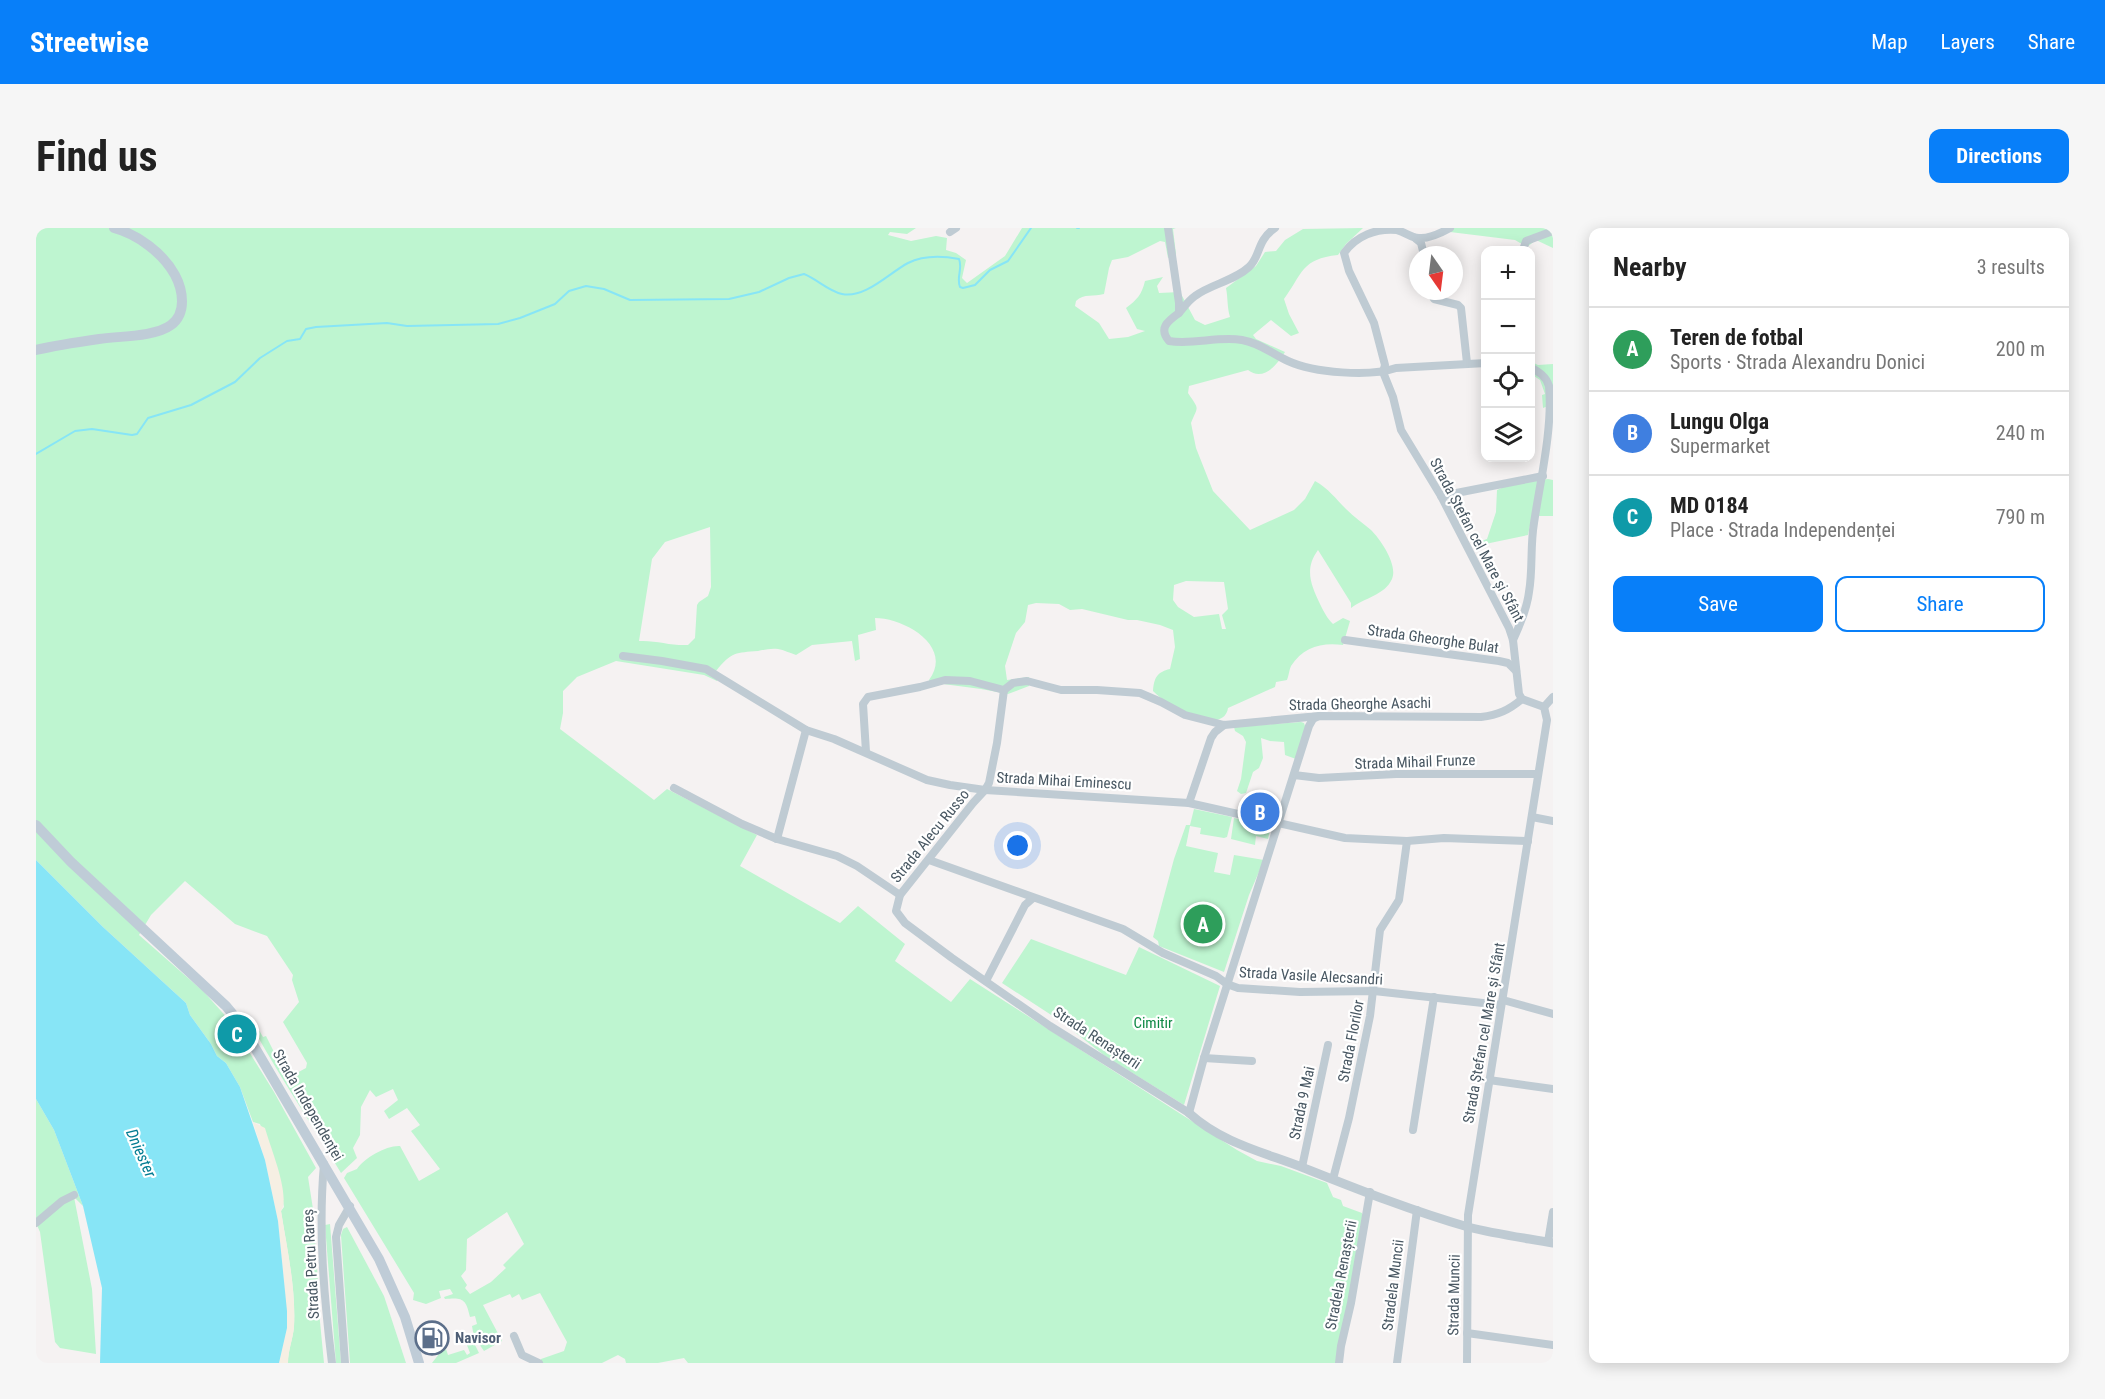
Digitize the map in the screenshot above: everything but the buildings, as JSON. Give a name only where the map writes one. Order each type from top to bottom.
[{"type":"main road","points":[[36,350],[151,332],[171,325],[177,318],[182,308],[182,292],[175,275],[154,250],[136,238],[114,228]]},
{"type":"main road","name":"Strada Independenței","points":[[36,825],[71,862],[234,1014],[256,1046],[350,1206],[394,1289],[419,1363]]},
{"type":"street","points":[[1168,228],[1179,313]]},
{"type":"street","points":[[1275,228],[1261,242],[1253,263],[1248,268],[1229,280],[1196,295],[1166,323],[1165,336],[1169,341],[1180,343],[1241,340],[1255,343],[1288,361],[1339,373],[1383,372],[1396,368],[1481,363]]},
{"type":"street","points":[[1416,238],[1435,236],[1450,228]]},
{"type":"street","name":"Strada Ștefan cel Mare și Sfânt","points":[[1416,238],[1397,230],[1370,232],[1357,239],[1344,252],[1349,271],[1374,322],[1385,365],[1383,372],[1387,378],[1401,430],[1442,495],[1509,628],[1513,640],[1518,691],[1522,699]]},
{"type":"street","points":[[1524,246],[1526,241],[1553,231]]},
{"type":"street","points":[[1416,238],[1422,246]]},
{"type":"street","points":[[1438,300],[1458,305],[1461,308],[1467,363]]},
{"type":"street","points":[[1513,640],[1524,616],[1529,592],[1533,525],[1547,452],[1551,401],[1550,379],[1535,370]]},
{"type":"street","points":[[1442,495],[1543,476]]},
{"type":"street","name":"Strada Gheorghe Bulat","points":[[1345,640],[1499,661],[1508,663],[1515,670]]},
{"type":"street","name":"Strada Mihai Eminescu","points":[[623,656],[706,669],[806,730],[866,752],[927,780],[986,790],[1189,803],[1345,838],[1407,841],[1444,838],[1528,841]]},
{"type":"street","points":[[866,752],[864,704],[871,695],[920,687],[945,680],[970,681],[1004,690]]},
{"type":"street","name":"Strada Gheorghe Asachi","points":[[1004,690],[1013,682],[1027,681],[1061,690],[1140,693],[1185,715],[1224,725],[1319,716],[1481,717],[1510,709],[1522,699]]},
{"type":"street","name":"Strada Alecu Russo","points":[[900,895],[973,803],[986,790],[997,743],[1004,690]]},
{"type":"street","points":[[1522,699],[1544,707],[1553,697]]},
{"type":"street","name":"Strada Ștefan cel Mare și Sfânt","points":[[1468,1227],[1489,1080],[1547,720],[1544,707]]},
{"type":"street","points":[[1189,1113],[1204,1058],[1309,726],[1313,719],[1319,716]]},
{"type":"street","points":[[1189,803],[1211,738],[1224,725]]},
{"type":"street","points":[[777,839],[806,730]]},
{"type":"street","name":"Strada Mihail Frunze","points":[[1294,775],[1319,778],[1396,774],[1538,774]]},
{"type":"street","points":[[674,788],[742,825],[777,839],[837,856],[857,866],[900,895]]},
{"type":"street","points":[[970,788],[973,803]]},
{"type":"street","points":[[1532,817],[1553,821]]},
{"type":"street","name":"Strada Florilor","points":[[1333,1179],[1359,1072],[1374,991],[1380,930],[1399,900],[1407,841]]},
{"type":"street","name":"Strada Vasile Alecsandri","points":[[929,860],[1123,929],[1162,953],[1238,988],[1300,992],[1374,991],[1502,1003],[1553,1014]]},
{"type":"street","name":"Strada Renașterii","points":[[900,895],[896,911],[898,917],[952,958],[1050,1026],[1189,1113],[1204,1127],[1220,1136],[1468,1227],[1550,1243]]},
{"type":"street","points":[[986,981],[1025,905],[1033,898]]},
{"type":"street","points":[[1413,1130],[1434,997]]},
{"type":"street","name":"Strada 9 Mai","points":[[1302,1167],[1328,1045]]},
{"type":"street","points":[[1204,1058],[1252,1061]]},
{"type":"street","points":[[1489,1080],[1553,1089]]},
{"type":"street","name":"Strada Petru Rareș","points":[[324,1163],[321,1206],[324,1286],[332,1363]]},
{"type":"street","name":"Stradela Renașterii","points":[[1339,1363],[1370,1192]]},
{"type":"street","points":[[36,1223],[62,1201],[74,1195]]},
{"type":"street","points":[[345,1363],[336,1237],[339,1225],[350,1206]]},
{"type":"street","name":"Stradela Muncii","points":[[1397,1363],[1417,1210]]},
{"type":"street","points":[[1550,1243],[1553,1212]]},
{"type":"street","name":"Strada Muncii","points":[[1467,1363],[1468,1227]]},
{"type":"street","points":[[1467,1333],[1553,1345]]},
{"type":"street","points":[[514,1336],[522,1355],[539,1363]]},
{"type":"green space","points":[[36,228],[916,228],[907,234],[890,232],[888,235],[911,241],[936,236],[947,238],[946,250],[966,260],[962,278],[967,283],[1005,256],[1022,228],[1176,228],[1173,229],[1176,254],[1168,258],[1165,242],[1160,241],[1128,257],[1112,260],[1104,294],[1086,296],[1076,301],[1075,306],[1099,323],[1109,339],[1128,337],[1145,331],[1137,329],[1126,308],[1138,296],[1145,281],[1163,277],[1157,286],[1159,293],[1180,292],[1195,320],[1205,325],[1230,317],[1226,288],[1256,266],[1265,252],[1276,251],[1285,240],[1303,229],[1363,228],[1338,255],[1317,260],[1304,269],[1284,299],[1299,333],[1291,336],[1271,320],[1253,335],[1256,339],[1285,352],[1274,367],[1264,373],[1259,374],[1248,370],[1189,386],[1188,393],[1197,408],[1191,423],[1196,448],[1213,491],[1250,530],[1294,510],[1305,499],[1315,481],[1371,530],[1384,546],[1391,560],[1393,573],[1389,584],[1379,593],[1351,608],[1351,603],[1318,550],[1310,570],[1317,597],[1333,624],[1343,618],[1350,621],[1343,645],[1320,645],[1307,650],[1291,666],[1287,680],[1276,682],[1275,687],[1228,708],[1227,713],[1217,720],[1191,713],[1175,707],[1153,691],[1157,676],[1170,669],[1175,647],[1173,630],[1160,625],[1082,609],[1070,610],[1059,604],[1036,603],[1028,605],[1025,622],[1016,633],[1005,666],[1007,680],[1029,677],[1029,686],[1008,694],[943,684],[931,687],[929,680],[935,668],[935,656],[931,645],[922,636],[899,623],[875,618],[876,630],[858,635],[860,659],[855,661],[852,641],[812,645],[796,655],[775,649],[744,652],[735,654],[726,660],[716,671],[719,674],[717,681],[704,675],[616,661],[577,677],[563,691],[560,729],[654,800],[667,789],[757,835],[740,866],[840,923],[858,906],[905,944],[895,961],[951,1002],[970,979],[1237,1150],[1257,1161],[1281,1166],[1327,1183],[1333,1197],[1341,1200],[1343,1206],[1362,1213],[1338,1363],[688,1363],[684,1358],[658,1363],[626,1363],[625,1359],[618,1355],[602,1363],[541,1363],[541,1359],[564,1351],[567,1342],[540,1293],[522,1300],[519,1294],[512,1298],[510,1294],[483,1305],[502,1341],[484,1351],[474,1337],[472,1326],[477,1324],[475,1316],[470,1317],[463,1300],[445,1299],[444,1297],[453,1294],[450,1289],[439,1291],[441,1298],[426,1304],[413,1300],[414,1293],[344,1178],[347,1173],[357,1169],[370,1157],[395,1146],[400,1146],[419,1181],[440,1169],[411,1131],[420,1125],[407,1108],[389,1119],[384,1111],[398,1100],[393,1089],[376,1097],[370,1090],[361,1107],[360,1135],[353,1148],[357,1158],[341,1173],[252,1026],[253,1020],[263,1037],[266,1036],[275,1054],[295,1074],[306,1068],[307,1063],[283,1022],[299,1002],[292,980],[293,975],[267,936],[235,924],[185,881],[151,915],[139,935],[204,992],[230,1021],[274,1092],[316,1168],[308,1177],[313,1209],[324,1363],[288,1363],[293,1331],[294,1297],[281,1211],[284,1207],[279,1176],[260,1124],[253,1122],[240,1087],[226,1063],[217,1056],[190,1015],[186,1003],[103,927],[36,860]],"holes":[[[710,527],[711,587],[708,596],[697,605],[695,638],[688,645],[639,641],[652,559],[665,542]],[[1186,581],[1224,582],[1228,609],[1222,615],[1226,629],[1222,629],[1219,614],[1194,617],[1178,607],[1173,600],[1174,585]],[[507,1212],[524,1244],[503,1265],[506,1268],[491,1282],[470,1294],[461,1276],[466,1270],[467,1239]]]},
{"type":"green space","points":[[1446,228],[1553,228],[1553,248],[1536,240],[1525,246],[1515,240],[1450,232]]},
{"type":"green space","points":[[1535,364],[1553,364],[1553,404],[1543,408],[1542,395],[1545,394],[1540,380],[1535,377]]},
{"type":"green space","points":[[1553,480],[1553,516],[1532,516],[1528,535],[1490,543],[1475,549],[1472,544],[1487,539],[1496,512],[1497,490],[1506,486]]},
{"type":"green space","points":[[1304,723],[1306,729],[1296,759],[1285,755],[1284,742],[1261,738],[1263,758],[1259,768],[1253,772],[1246,793],[1241,794],[1237,791],[1246,742],[1234,727]]},
{"type":"green space","points":[[1194,809],[1232,817],[1227,837],[1224,838],[1200,834],[1201,828],[1190,826],[1186,846],[1218,853],[1214,872],[1230,875],[1234,855],[1264,860],[1249,895],[1224,972],[1159,946],[1158,941],[1153,937],[1174,859],[1186,825],[1190,825]]},
{"type":"green space","points":[[1234,818],[1263,824],[1270,830],[1268,839],[1256,836],[1255,845],[1231,839]]},
{"type":"green space","name":"Cimitir","points":[[1031,939],[1126,975],[1139,947],[1220,986],[1184,1105],[1105,1056],[1062,1022],[1002,983]]},
{"type":"green space","points":[[36,1099],[54,1130],[83,1206],[74,1197],[92,1289],[96,1354],[60,1348],[55,1342],[40,1232],[36,1223]]},
{"type":"green space","points":[[330,1224],[341,1363],[336,1363],[325,1225]]},
{"type":"green space","points":[[347,1227],[384,1296],[406,1363],[350,1363],[341,1235],[343,1229]]},
{"type":"green space","points":[[471,1337],[479,1353],[456,1363],[432,1363],[446,1349],[448,1355],[464,1350],[467,1355],[470,1353],[465,1340]]},
{"type":"sand","points":[[253,1122],[265,1128],[282,1183],[281,1211],[294,1298],[293,1331],[288,1363],[279,1363],[287,1328],[278,1221],[265,1160]]},
{"type":"water","name":"Dniester","points":[[36,860],[103,927],[186,1003],[190,1015],[217,1056],[226,1063],[240,1087],[265,1160],[278,1221],[287,1311],[287,1328],[279,1363],[100,1363],[102,1288],[83,1206],[54,1130],[36,1099]]},
{"type":"waterway","points":[[36,454],[75,431],[92,429],[137,434],[148,418],[191,405],[235,382],[260,358],[287,341],[300,339],[306,329],[387,323],[407,326],[498,324],[555,304],[569,291],[586,286],[604,289],[630,300],[729,299],[759,292],[789,278],[804,274],[827,288],[851,295],[868,289],[908,263],[934,257],[959,259],[959,283],[963,288],[975,285],[990,270],[1008,261],[1031,228]]},
{"type":"place","name":"Lungu Olga","points":[[1260,812]]},
{"type":"place","name":"Teren de fotbal","points":[[1203,924]]},
{"type":"place","name":"MD 0184","points":[[237,1034]]},
{"type":"place","name":"Navisor","points":[[432,1338]]}]
